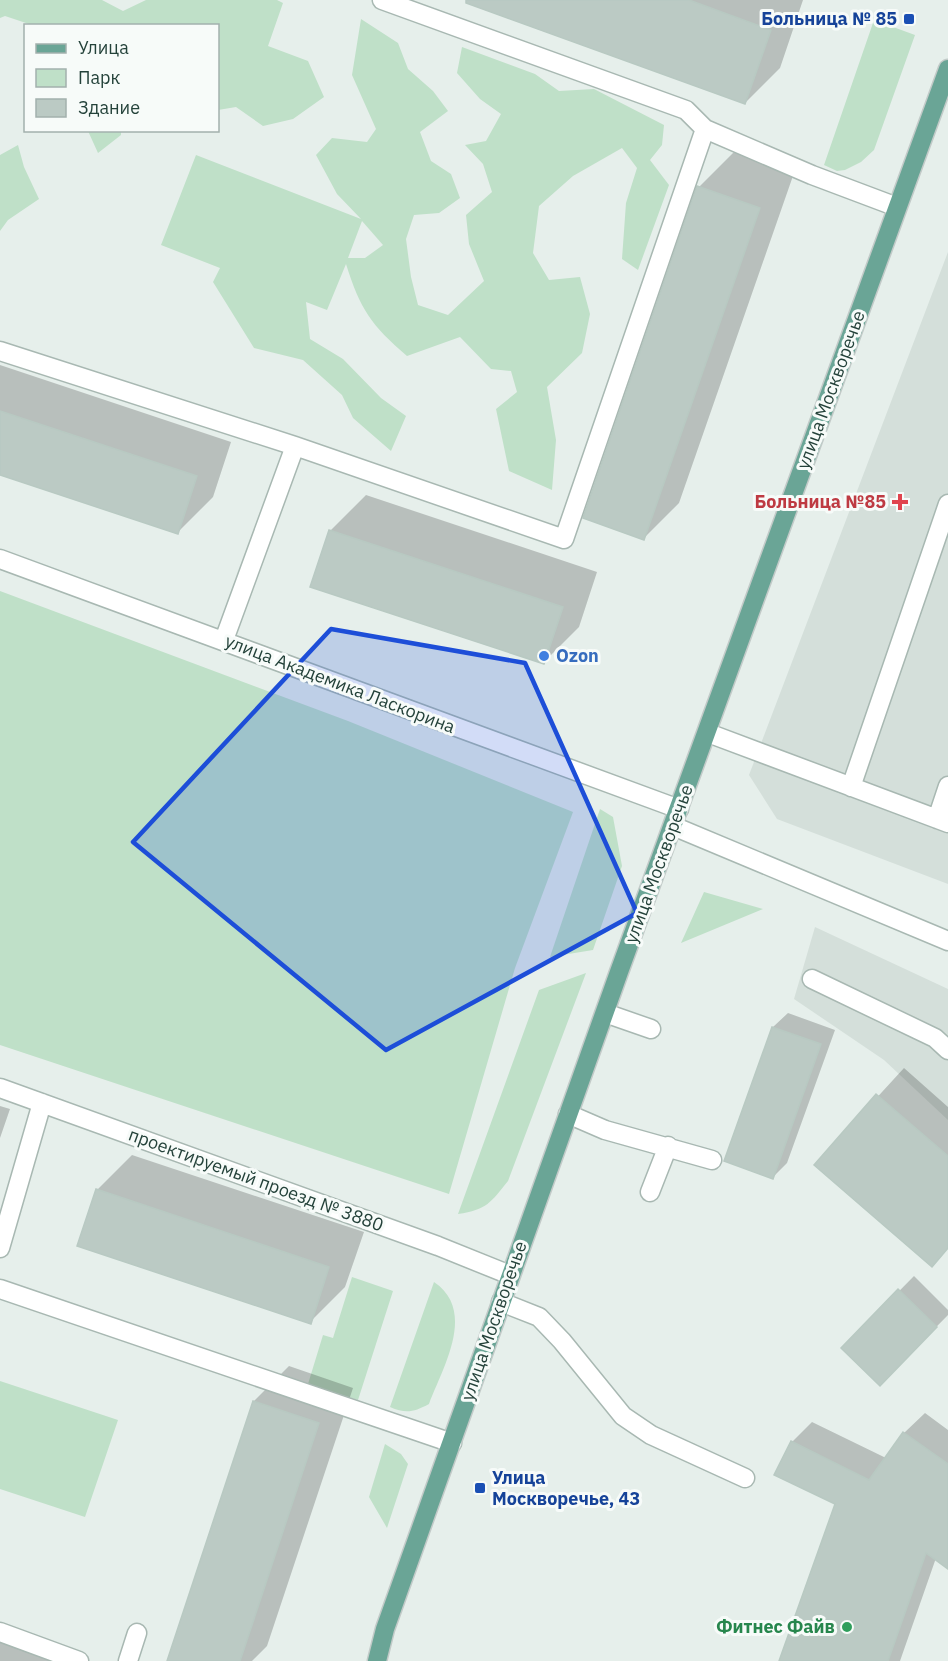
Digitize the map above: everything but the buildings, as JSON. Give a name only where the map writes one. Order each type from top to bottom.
[{"type":"main road","name":"улица Москворечье","points":[[377,1661],[385,1629],[510,1275],[897,207],[943,98],[948,69]]},
{"type":"street","points":[[382,0],[686,110],[705,129],[812,175],[897,207]]},
{"type":"street","points":[[0,351],[295,447],[564,539],[705,129]]},
{"type":"street","points":[[224,640],[295,447]]},
{"type":"street","points":[[851,787],[943,538],[948,504]]},
{"type":"street","name":"улица Академика Ласкорина","points":[[0,559],[224,640],[676,818],[948,941]]},
{"type":"street","points":[[708,733],[942,821],[948,786]]},
{"type":"street","points":[[812,979],[935,1038],[948,1050]]},
{"type":"street","points":[[605,1013],[651,1029]]},
{"type":"street","name":"проектируемый проезд № 3880","points":[[0,1088],[510,1275]]},
{"type":"street","points":[[0,1248],[42,1103]]},
{"type":"street","points":[[568,1114],[605,1130],[712,1160]]},
{"type":"street","points":[[650,1192],[668,1146]]},
{"type":"street","points":[[0,1289],[452,1443]]},
{"type":"street","points":[[501,1302],[539,1317],[562,1341],[623,1416],[651,1435],[745,1478]]},
{"type":"street","points":[[0,1632],[79,1661]]},
{"type":"street","points":[[128,1661],[137,1634]]},
{"type":"highlighted area","points":[[331,629],[525,663],[637,913],[386,1050],[133,842]]},
{"type":"shaded area","name":"Больница №85","points":[[948,252],[948,884],[777,819],[749,775]]},
{"type":"shaded area","points":[[815,927],[948,989],[948,1120],[884,1060],[794,999]]},
{"type":"green space","points":[[0,0],[102,0],[123,11],[146,0],[277,0],[283,3],[268,46],[308,61],[324,97],[293,119],[263,126],[236,107],[219,110],[219,24],[29,24],[5,16],[0,18]]},
{"type":"green space","points":[[361,19],[398,43],[408,69],[433,91],[448,111],[420,132],[431,161],[451,174],[460,198],[439,213],[414,215],[406,239],[411,277],[418,305],[448,315],[484,281],[469,244],[466,215],[492,192],[483,164],[465,145],[486,141],[501,114],[480,99],[457,73],[462,47],[535,74],[559,91],[594,89],[664,125],[662,145],[650,160],[669,185],[638,270],[622,259],[626,203],[637,168],[622,148],[573,176],[539,206],[533,253],[549,280],[580,277],[590,314],[582,353],[547,387],[556,440],[552,490],[509,471],[496,409],[517,392],[511,371],[491,369],[460,337],[407,356],[384,335],[368,315],[356,293],[346,264],[327,310],[306,302],[310,339],[343,359],[381,398],[406,416],[391,451],[353,418],[342,395],[303,360],[254,348],[213,282],[220,268],[161,245],[196,155],[361,219],[337,194],[316,155],[332,138],[367,142],[376,129],[352,75]],"holes":[[[362,221],[383,245],[365,258],[348,258]]]},
{"type":"green space","points":[[874,20],[915,35],[874,150],[861,162],[845,170],[837,171],[824,165]]},
{"type":"green space","points":[[88,132],[121,132],[121,135],[98,153]]},
{"type":"green space","points":[[18,145],[24,167],[39,199],[8,220],[0,231],[0,155]]},
{"type":"green space","points":[[0,591],[348,721],[573,812],[515,968],[449,1194],[0,1045]]},
{"type":"green space","points":[[600,809],[613,817],[622,866],[593,950],[550,957]]},
{"type":"green space","points":[[704,892],[763,909],[681,943]]},
{"type":"green space","points":[[586,973],[508,1181],[488,1204],[476,1210],[458,1214],[539,990]]},
{"type":"green space","points":[[352,1277],[393,1291],[358,1400],[308,1384],[323,1335],[333,1338]]},
{"type":"green space","points":[[434,1282],[447,1294],[453,1308],[455,1324],[453,1340],[429,1404],[419,1409],[401,1411],[390,1407]]},
{"type":"green space","points":[[0,1381],[118,1420],[85,1517],[0,1489]]},
{"type":"green space","points":[[385,1444],[401,1454],[408,1464],[387,1528],[369,1497]]},
{"type":"place","name":"Больница № 85","points":[[909,19]]},
{"type":"place","name":"Больница №85","points":[[900,502]]},
{"type":"place","name":"Ozon","points":[[544,656]]},
{"type":"place","name":"Улица Москворечье, 43","points":[[480,1488]]},
{"type":"place","name":"Фитнес Файв","points":[[847,1627]]}]
